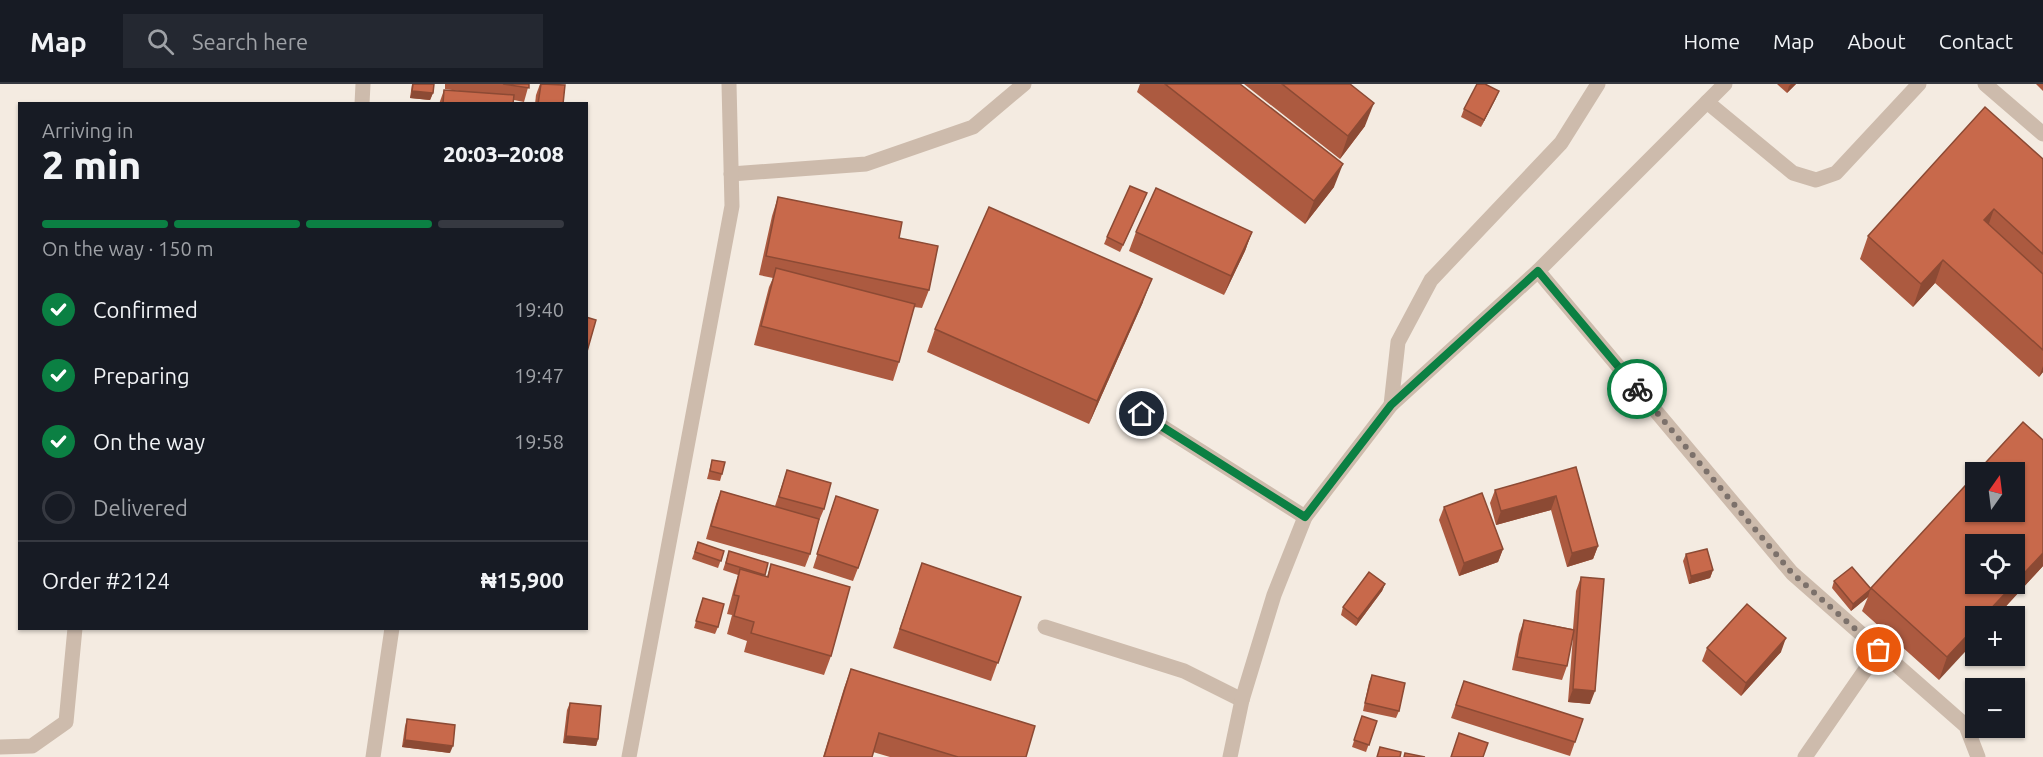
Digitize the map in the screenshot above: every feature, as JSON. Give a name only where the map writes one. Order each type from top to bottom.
[{"type":"street","points":[[362,102],[363,84]]},
{"type":"street","points":[[629,757],[732,206],[729,84]]},
{"type":"street","points":[[731,174],[867,164],[973,126],[1024,84]]},
{"type":"street","points":[[1391,405],[1398,342],[1431,280],[1561,143],[1598,84]]},
{"type":"street","points":[[1230,757],[1242,700],[1274,595],[1305,517],[1391,405],[1538,271],[1725,84]]},
{"type":"street","points":[[1707,102],[1793,173],[1816,180],[1836,173],[1919,84]]},
{"type":"street","points":[[1993,87],[2043,134]]},
{"type":"street","points":[[1538,271],[1792,573],[1966,726],[1978,757]]},
{"type":"street","points":[[1142,414],[1305,517]]},
{"type":"street","points":[[1045,627],[1184,671],[1242,700]]},
{"type":"street","points":[[0,747],[32,747],[66,722],[75,630]]},
{"type":"street","points":[[373,757],[392,630]]},
{"type":"street","points":[[1805,757],[1879,650]]},
{"type":"building","points":[[413,84],[434,84],[433,93],[412,91]]},
{"type":"building","points":[[503,84],[529,84],[529,88]]},
{"type":"building","points":[[541,84],[565,85],[563,102],[538,102]]},
{"type":"building","points":[[1165,84],[1240,84],[1343,164],[1314,201]]},
{"type":"building","points":[[1282,84],[1350,84],[1374,103],[1348,136]]},
{"type":"building","points":[[1477,84],[1485,84],[1499,91],[1484,120],[1464,109]]},
{"type":"building","points":[[444,90],[514,95],[513,102],[443,102]]},
{"type":"building","points":[[1985,107],[2043,159],[2043,254],[1994,209],[1984,220],[2043,274],[2043,350],[1943,260],[1921,284],[1868,236]]},
{"type":"building","points":[[1130,186],[1147,193],[1123,245],[1107,237]]},
{"type":"building","points":[[1156,188],[1252,232],[1231,276],[1136,232]]},
{"type":"building","points":[[778,197],[902,222],[899,238],[938,246],[929,290],[766,256]]},
{"type":"building","points":[[989,207],[1152,279],[1097,401],[935,329]]},
{"type":"building","points":[[776,268],[915,304],[899,362],[761,326]]},
{"type":"building","points":[[588,318],[596,320],[588,348]]},
{"type":"building","points":[[2023,422],[2043,440],[2043,553],[2025,572],[2025,534],[1965,534],[1965,594],[2005,594],[1993,606],[1965,606],[1965,638],[1947,657],[1871,588],[1965,486],[1965,522],[2025,522],[2025,462],[1986,462]]},
{"type":"building","points":[[712,460],[725,462],[722,474],[710,471]]},
{"type":"building","points":[[1576,467],[1598,546],[1572,553],[1556,496],[1501,511],[1495,490]]},
{"type":"building","points":[[787,470],[831,483],[824,509],[779,497]]},
{"type":"building","points":[[721,491],[819,519],[810,554],[711,526]]},
{"type":"building","points":[[1482,493],[1503,549],[1464,563],[1444,507]]},
{"type":"building","points":[[836,496],[878,510],[858,568],[817,554]]},
{"type":"building","points":[[698,542],[724,551],[721,561],[695,552]]},
{"type":"building","points":[[1707,549],[1713,570],[1691,576],[1686,554]]},
{"type":"building","points":[[729,551],[768,563],[765,575],[726,563]]},
{"type":"building","points":[[922,563],[1021,597],[998,663],[900,629]]},
{"type":"building","points":[[771,564],[850,587],[831,656],[751,633],[754,622],[734,616],[739,596],[734,595],[740,569],[768,577]]},
{"type":"building","points":[[1852,567],[1871,589],[1853,604],[1834,581]]},
{"type":"building","points":[[1369,572],[1385,584],[1358,619],[1343,607]]},
{"type":"building","points":[[1581,577],[1604,579],[1595,691],[1573,689]]},
{"type":"building","points":[[703,598],[724,604],[718,627],[696,621]]},
{"type":"building","points":[[1747,604],[1786,638],[1746,683],[1707,648]]},
{"type":"building","points":[[1524,620],[1574,630],[1567,666],[1517,657]]},
{"type":"building","points":[[851,669],[1035,726],[1026,757],[958,757],[879,733],[872,757],[824,757]]},
{"type":"building","points":[[1372,675],[1405,683],[1399,711],[1365,703]]},
{"type":"building","points":[[1464,681],[1583,719],[1575,742],[1456,705]]},
{"type":"building","points":[[570,703],[601,706],[598,739],[566,736]]},
{"type":"building","points":[[1362,716],[1377,721],[1369,745],[1354,740]]},
{"type":"building","points":[[407,719],[455,725],[453,746],[405,740]]},
{"type":"building","points":[[1459,733],[1488,743],[1483,757],[1451,757]]},
{"type":"building","points":[[1380,747],[1401,752],[1400,757],[1377,757]]},
{"type":"building","points":[[1405,753],[1425,757],[1404,757]]},
{"type":"way so far","points":[[1637,389],[1792,573],[1879,650]]},
{"type":"route","points":[[1142,414],[1305,517],[1391,405],[1538,271],[1637,389]]}]
